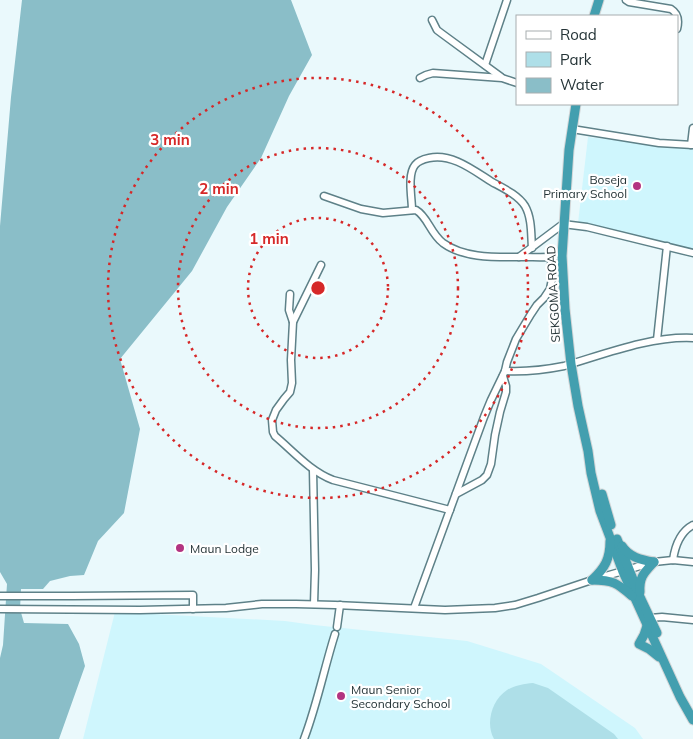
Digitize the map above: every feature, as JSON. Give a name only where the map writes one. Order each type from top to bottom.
[{"type":"highway","points":[[594,15],[599,0]]},
{"type":"highway","name":"SEKGOMA ROAD","points":[[576,105],[567,169],[562,256],[571,364],[588,451],[590,472],[600,511],[663,660],[680,697],[693,718]]},
{"type":"highway","points":[[613,538],[628,553],[642,560],[654,562]]},
{"type":"highway","points":[[592,580],[601,572],[606,564],[613,538]]},
{"type":"highway","points":[[592,580],[607,580],[616,583],[638,598],[641,578],[654,562]]},
{"type":"highway","points":[[648,622],[644,635],[638,644],[663,660]]},
{"type":"highway","name":"SEKGOMA ROAD","points":[[648,622],[685,694],[693,718]]},
{"type":"street","points":[[485,65],[507,0]]},
{"type":"street","points":[[626,0],[672,9],[678,15]]},
{"type":"street","points":[[432,20],[441,34],[502,78]]},
{"type":"street","points":[[420,78],[434,73],[502,78],[516,83]]},
{"type":"street","points":[[572,129],[692,145],[693,128]]},
{"type":"street","points":[[412,210],[411,181],[412,170],[415,165],[426,158],[448,158],[461,163],[521,201],[529,215],[532,248]]},
{"type":"street","points":[[324,196],[361,209],[383,213],[416,210],[422,215],[434,234],[444,243],[456,250],[469,254],[551,258],[562,256]]},
{"type":"street","points":[[518,257],[563,224],[587,227],[693,253]]},
{"type":"street","points":[[657,340],[667,246]]},
{"type":"street","points":[[414,608],[484,417],[504,374],[512,349],[522,327],[550,289],[552,278],[551,258]]},
{"type":"street","points":[[321,265],[294,322],[291,360],[292,383],[290,392],[273,416],[272,426],[275,436],[313,470],[323,476],[450,510]]},
{"type":"street","points":[[290,294],[289,310],[294,322]]},
{"type":"street","points":[[504,374],[535,371],[571,364],[657,340],[693,338]]},
{"type":"street","points":[[456,494],[482,480],[487,475],[506,392],[504,374]]},
{"type":"street","points":[[313,470],[314,604]]},
{"type":"street","points":[[673,560],[674,550],[680,538],[687,528],[693,525]]},
{"type":"street","points":[[1,609],[226,608],[262,604],[314,604],[445,610],[496,608],[538,598],[654,562],[673,560],[693,562]]},
{"type":"street","points":[[2,596],[193,596],[193,608]]},
{"type":"street","points":[[304,739],[336,631],[340,605]]},
{"type":"street","points":[[648,622],[662,617],[693,620]]},
{"type":"shaded area","name":"Boseja Primary School","points":[[588,137],[693,149],[693,251],[578,223]]},
{"type":"shaded area","name":"Maun Senior Secondary School","points":[[115,612],[285,621],[467,641],[541,664],[635,728],[643,739],[83,739]]},
{"type":"green space","points":[[533,683],[548,688],[614,734],[618,739],[494,739],[491,733],[490,719],[497,700],[510,688]]},
{"type":"water","points":[[22,0],[291,0],[312,55],[289,96],[261,158],[227,207],[192,271],[120,359],[140,429],[124,513],[98,541],[84,575],[50,581],[43,589],[21,589],[20,609],[24,623],[68,624],[79,644],[85,666],[59,739],[0,739],[0,658],[3,645],[7,584],[0,572],[0,226],[11,97]]},
{"type":"place","name":"Boseja Primary School","points":[[637,186]]},
{"type":"place","name":"Maun Lodge","points":[[180,548]]},
{"type":"place","name":"Maun Senior Secondary School","points":[[341,696]]}]
